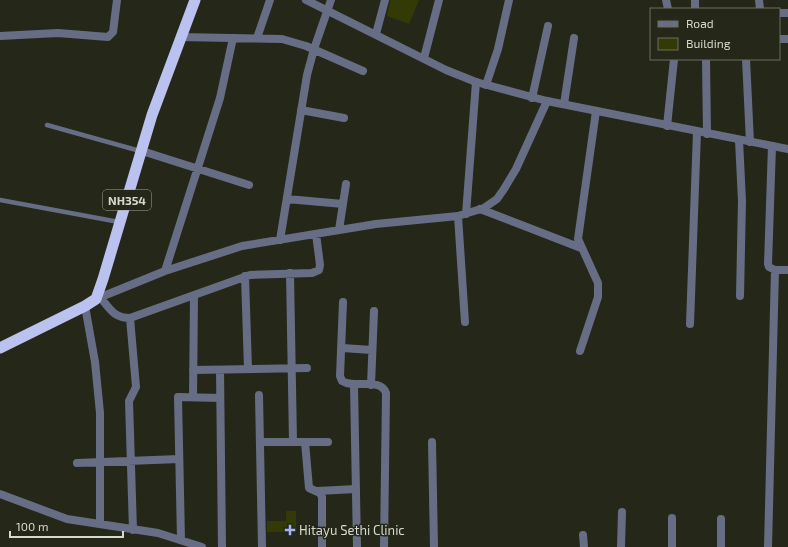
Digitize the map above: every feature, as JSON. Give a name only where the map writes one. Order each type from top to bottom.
[{"type":"highway","name":"NH354","points":[[98,298],[152,115],[195,0]]},
{"type":"highway","points":[[0,348],[85,306],[98,298]]},
{"type":"street","points":[[0,36],[58,33],[108,37],[113,32],[117,0]]},
{"type":"street","points":[[257,38],[270,0]]},
{"type":"street","points":[[306,0],[476,82],[532,98],[788,149]]},
{"type":"street","points":[[280,240],[301,110],[314,49],[331,0]]},
{"type":"street","points":[[376,34],[385,0]]},
{"type":"street","points":[[424,58],[439,0]]},
{"type":"street","points":[[486,85],[498,50],[509,0]]},
{"type":"street","points":[[532,98],[548,26]]},
{"type":"street","points":[[180,37],[282,39],[314,49],[363,71]]},
{"type":"street","points":[[165,272],[220,98],[233,38]]},
{"type":"street","points":[[564,104],[574,38]]},
{"type":"street","points":[[667,126],[674,60]]},
{"type":"street","points":[[706,60],[707,134]]},
{"type":"street","points":[[746,60],[750,142]]},
{"type":"street","points":[[465,322],[462,215],[476,82]]},
{"type":"street","points":[[316,234],[320,265],[319,270],[312,273],[258,274],[245,276],[130,318],[123,318],[114,314],[98,298],[165,272],[230,250],[280,240],[339,230],[376,224],[462,215],[492,204],[504,189],[516,169],[547,101]]},
{"type":"street","points":[[301,110],[344,118]]},
{"type":"street","points":[[580,351],[598,297],[599,288],[578,239],[596,111]]},
{"type":"street","points":[[690,324],[697,132]]},
{"type":"street","points":[[739,140],[742,201],[740,296]]},
{"type":"street","points":[[772,146],[769,267],[775,270],[788,270]]},
{"type":"street","points":[[142,151],[249,185]]},
{"type":"street","points":[[339,230],[346,184]]},
{"type":"street","points":[[286,199],[343,204]]},
{"type":"street","points":[[480,209],[581,248]]},
{"type":"street","points":[[768,547],[775,270]]},
{"type":"street","points":[[290,273],[293,369],[293,442]]},
{"type":"street","points":[[245,276],[248,369]]},
{"type":"street","points":[[193,397],[194,295]]},
{"type":"street","points":[[343,302],[341,379],[346,384],[381,386],[386,393],[384,547]]},
{"type":"street","points":[[85,306],[98,392],[101,463],[100,524]]},
{"type":"street","points":[[371,385],[374,311]]},
{"type":"street","points":[[130,318],[136,387],[129,401],[133,530]]},
{"type":"street","points":[[342,348],[372,350]]},
{"type":"street","points":[[193,370],[307,368]]},
{"type":"street","points":[[220,370],[222,547]]},
{"type":"street","points":[[354,385],[357,547]]},
{"type":"street","points":[[260,395],[262,547]]},
{"type":"street","points":[[181,540],[178,397],[220,398]]},
{"type":"street","points":[[260,442],[328,442]]},
{"type":"street","points":[[305,442],[308,485],[310,490],[356,489]]},
{"type":"street","points":[[432,442],[434,547]]},
{"type":"street","points":[[77,463],[179,459]]},
{"type":"street","points":[[318,491],[322,497],[322,547]]},
{"type":"street","points":[[0,494],[67,519],[151,532],[202,547]]},
{"type":"street","points":[[621,547],[622,512]]},
{"type":"street","points":[[672,518],[672,547]]},
{"type":"street","points":[[721,519],[721,547]]},
{"type":"street","points":[[583,535],[584,547]]},
{"type":"street","points":[[172,537],[172,547]]},
{"type":"lane","points":[[47,125],[142,151]]},
{"type":"lane","points":[[0,200],[121,222]]},
{"type":"building","points":[[390,0],[419,0],[409,24],[387,16]]},
{"type":"building","points":[[286,511],[296,511],[296,532],[267,532],[267,521],[286,521]]},
{"type":"place","name":"Hitayu Sethi Clinic","points":[[290,530]]}]
